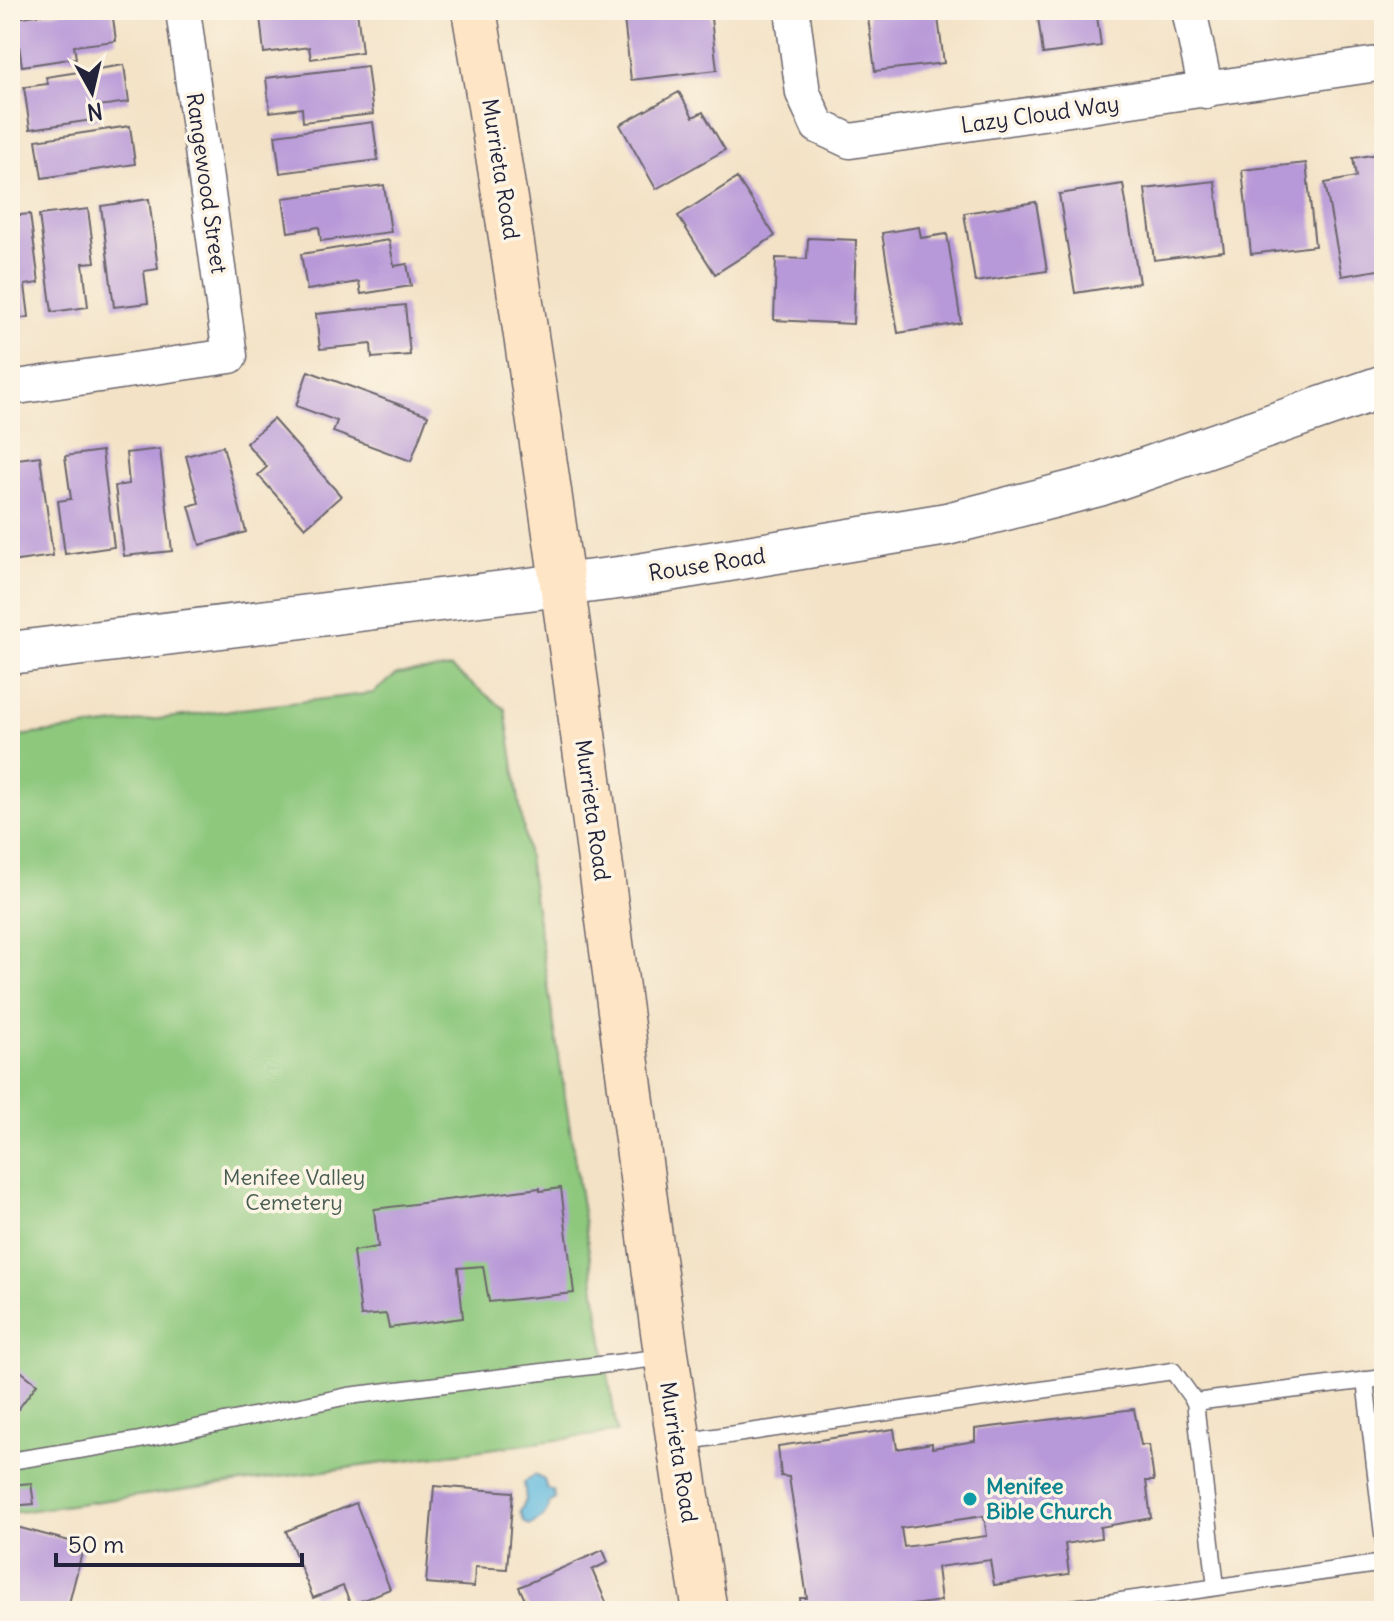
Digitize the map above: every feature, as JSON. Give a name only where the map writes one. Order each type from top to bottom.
[{"type":"main road","name":"Murrieta Road","points":[[474,10],[509,214],[665,1357],[705,1611]]},
{"type":"street","name":"Rangewood Street","points":[[10,388],[230,356],[183,10]]},
{"type":"street","name":"Lazy Cloud Way","points":[[792,10],[803,93],[818,126],[850,141],[1384,63]]},
{"type":"street","points":[[1189,10],[1206,91]]},
{"type":"street","name":"Rouse Road","points":[[10,653],[562,585],[947,524],[1099,485],[1384,386]]},
{"type":"lane","points":[[10,1461],[135,1441],[348,1396],[665,1357]]},
{"type":"lane","points":[[678,1443],[1173,1371],[1195,1402],[1216,1587]]},
{"type":"lane","points":[[1195,1402],[1384,1378]]},
{"type":"lane","points":[[1365,1380],[1384,1543]]},
{"type":"lane","points":[[1052,1611],[1384,1563]]},
{"type":"green space","name":"Menifee Valley Cemetery","points":[[451,668],[505,709],[617,1432],[10,1513],[10,737],[373,693],[397,674]]},
{"type":"water","points":[[535,1475],[544,1480],[555,1499],[549,1503],[543,1517],[530,1525],[525,1523],[520,1512],[526,1500],[524,1482]]},
{"type":"building","points":[[73,10],[112,10],[116,41],[74,46],[76,58],[22,66],[15,18]]},
{"type":"building","points":[[310,10],[357,10],[362,52],[311,59],[309,47],[264,53],[260,16]]},
{"type":"building","points":[[623,10],[710,10],[717,70],[631,80]]},
{"type":"building","points":[[867,10],[937,10],[944,63],[875,71]]},
{"type":"building","points":[[1037,10],[1112,10],[1113,15],[1097,16],[1101,46],[1043,54]]},
{"type":"building","points":[[124,65],[129,102],[98,106],[100,119],[30,129],[24,87],[48,84],[46,77]]},
{"type":"building","points":[[367,66],[373,114],[303,122],[302,108],[270,112],[266,78]]},
{"type":"building","points":[[679,92],[693,117],[703,112],[725,150],[656,189],[620,125]]},
{"type":"building","points":[[373,122],[378,160],[280,173],[275,135]]},
{"type":"building","points":[[130,126],[135,164],[42,178],[36,140]]},
{"type":"building","points":[[1384,153],[1384,269],[1342,276],[1325,183],[1356,177],[1353,158]]},
{"type":"building","points":[[1306,163],[1315,246],[1251,254],[1242,170]]},
{"type":"building","points":[[737,178],[775,236],[715,274],[678,216]]},
{"type":"building","points":[[1215,181],[1224,251],[1154,260],[1145,189]]},
{"type":"building","points":[[1123,184],[1139,283],[1075,293],[1059,194]]},
{"type":"building","points":[[384,185],[391,232],[321,241],[319,227],[288,232],[283,198]]},
{"type":"building","points":[[149,199],[158,269],[144,271],[148,303],[114,307],[101,206]]},
{"type":"building","points":[[1036,202],[1047,271],[975,282],[964,213]]},
{"type":"building","points":[[88,209],[95,262],[83,263],[88,307],[52,312],[39,215]]},
{"type":"building","points":[[30,214],[39,283],[25,285],[29,317],[10,320],[10,216]]},
{"type":"building","points":[[919,227],[921,238],[947,234],[961,323],[898,333],[882,233]]},
{"type":"building","points":[[808,238],[856,240],[853,324],[774,320],[776,258],[807,259]]},
{"type":"building","points":[[389,240],[394,266],[407,264],[411,286],[361,294],[359,282],[307,290],[301,254]]},
{"type":"building","points":[[405,305],[410,355],[372,358],[371,344],[320,349],[316,314]]},
{"type":"building","points":[[308,371],[428,415],[411,461],[333,432],[337,421],[296,406]]},
{"type":"building","points":[[273,419],[341,496],[305,528],[258,475],[267,467],[246,443]]},
{"type":"building","points":[[223,446],[246,532],[200,545],[189,506],[199,503],[186,456]]},
{"type":"building","points":[[160,449],[172,551],[124,556],[115,486],[129,484],[126,453]]},
{"type":"building","points":[[102,451],[114,547],[65,554],[58,501],[71,499],[65,456]]},
{"type":"building","points":[[40,456],[53,556],[10,562],[10,460]]},
{"type":"building","points":[[540,1188],[540,1191],[561,1188],[574,1293],[489,1302],[483,1266],[458,1268],[463,1318],[389,1328],[386,1314],[361,1316],[353,1251],[378,1247],[374,1209]]},
{"type":"building","points":[[18,1369],[37,1384],[10,1420],[10,1379]]},
{"type":"building","name":"Menifee Bible Church","points":[[1134,1409],[1141,1445],[1149,1445],[1154,1481],[1146,1481],[1151,1518],[1100,1527],[1101,1538],[1065,1544],[1069,1574],[994,1585],[990,1560],[937,1567],[941,1601],[870,1611],[801,1611],[800,1598],[807,1598],[789,1477],[781,1476],[778,1446],[894,1429],[897,1449],[932,1443],[932,1448],[975,1441],[975,1429]],"holes":[[[984,1516],[987,1536],[904,1547],[901,1528]]]},
{"type":"building","points":[[31,1483],[34,1504],[11,1506],[10,1485]]},
{"type":"building","points":[[434,1486],[513,1492],[507,1569],[475,1567],[474,1587],[426,1583]]},
{"type":"building","points":[[356,1503],[390,1589],[351,1605],[343,1586],[313,1598],[286,1531]]},
{"type":"building","points":[[13,1526],[84,1545],[67,1611],[10,1611],[10,1537]]},
{"type":"building","points":[[603,1550],[608,1562],[592,1570],[610,1611],[530,1611],[519,1587]]},
{"type":"place","name":"Menifee Bible Church","points":[[970,1499]]}]
